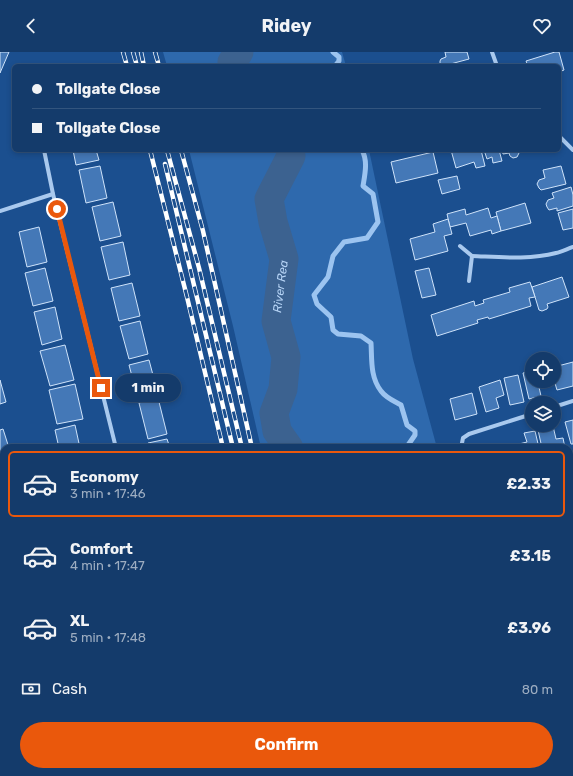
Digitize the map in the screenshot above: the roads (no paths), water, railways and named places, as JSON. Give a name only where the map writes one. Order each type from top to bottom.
[{"type":"street","points":[[492,52],[496,64]]},
{"type":"street","points":[[561,138],[573,150]]},
{"type":"street","points":[[44,152],[53,194],[115,444]]},
{"type":"street","points":[[0,211],[53,194]]},
{"type":"street","points":[[460,246],[472,256],[512,257],[535,257],[556,253],[573,247]]},
{"type":"street","points":[[469,281],[472,256]]},
{"type":"street","points":[[561,405],[573,402]]},
{"type":"street","points":[[462,444],[463,438],[469,434],[525,416]]},
{"type":"waterway","name":"River Rea","points":[[232,64],[232,62],[239,52]]},
{"type":"waterway","points":[[333,52],[339,57],[339,61],[337,64]]},
{"type":"waterway","name":"River Rea","points":[[286,444],[277,431],[274,413],[283,389],[286,357],[276,321],[284,259],[273,222],[269,199],[291,156],[290,152]]},
{"type":"waterway","points":[[363,152],[365,159],[363,186],[373,194],[378,222],[367,238],[344,242],[333,256],[328,277],[314,295],[317,304],[331,317],[333,330],[338,334],[361,336],[371,343],[372,368],[377,386],[385,396],[401,405],[407,425],[415,431],[415,435],[409,444]]},
{"type":"railway","points":[[123,52],[126,64]]},
{"type":"railway","points":[[133,52],[136,64]]},
{"type":"railway","points":[[141,52],[144,64]]},
{"type":"railway","points":[[155,52],[158,64]]},
{"type":"railway","points":[[151,152],[222,444]]},
{"type":"railway","points":[[168,152],[199,268],[241,444]]},
{"type":"railway","points":[[182,152],[203,231],[251,444]]},
{"type":"railway","points":[[165,164],[232,444]]}]
